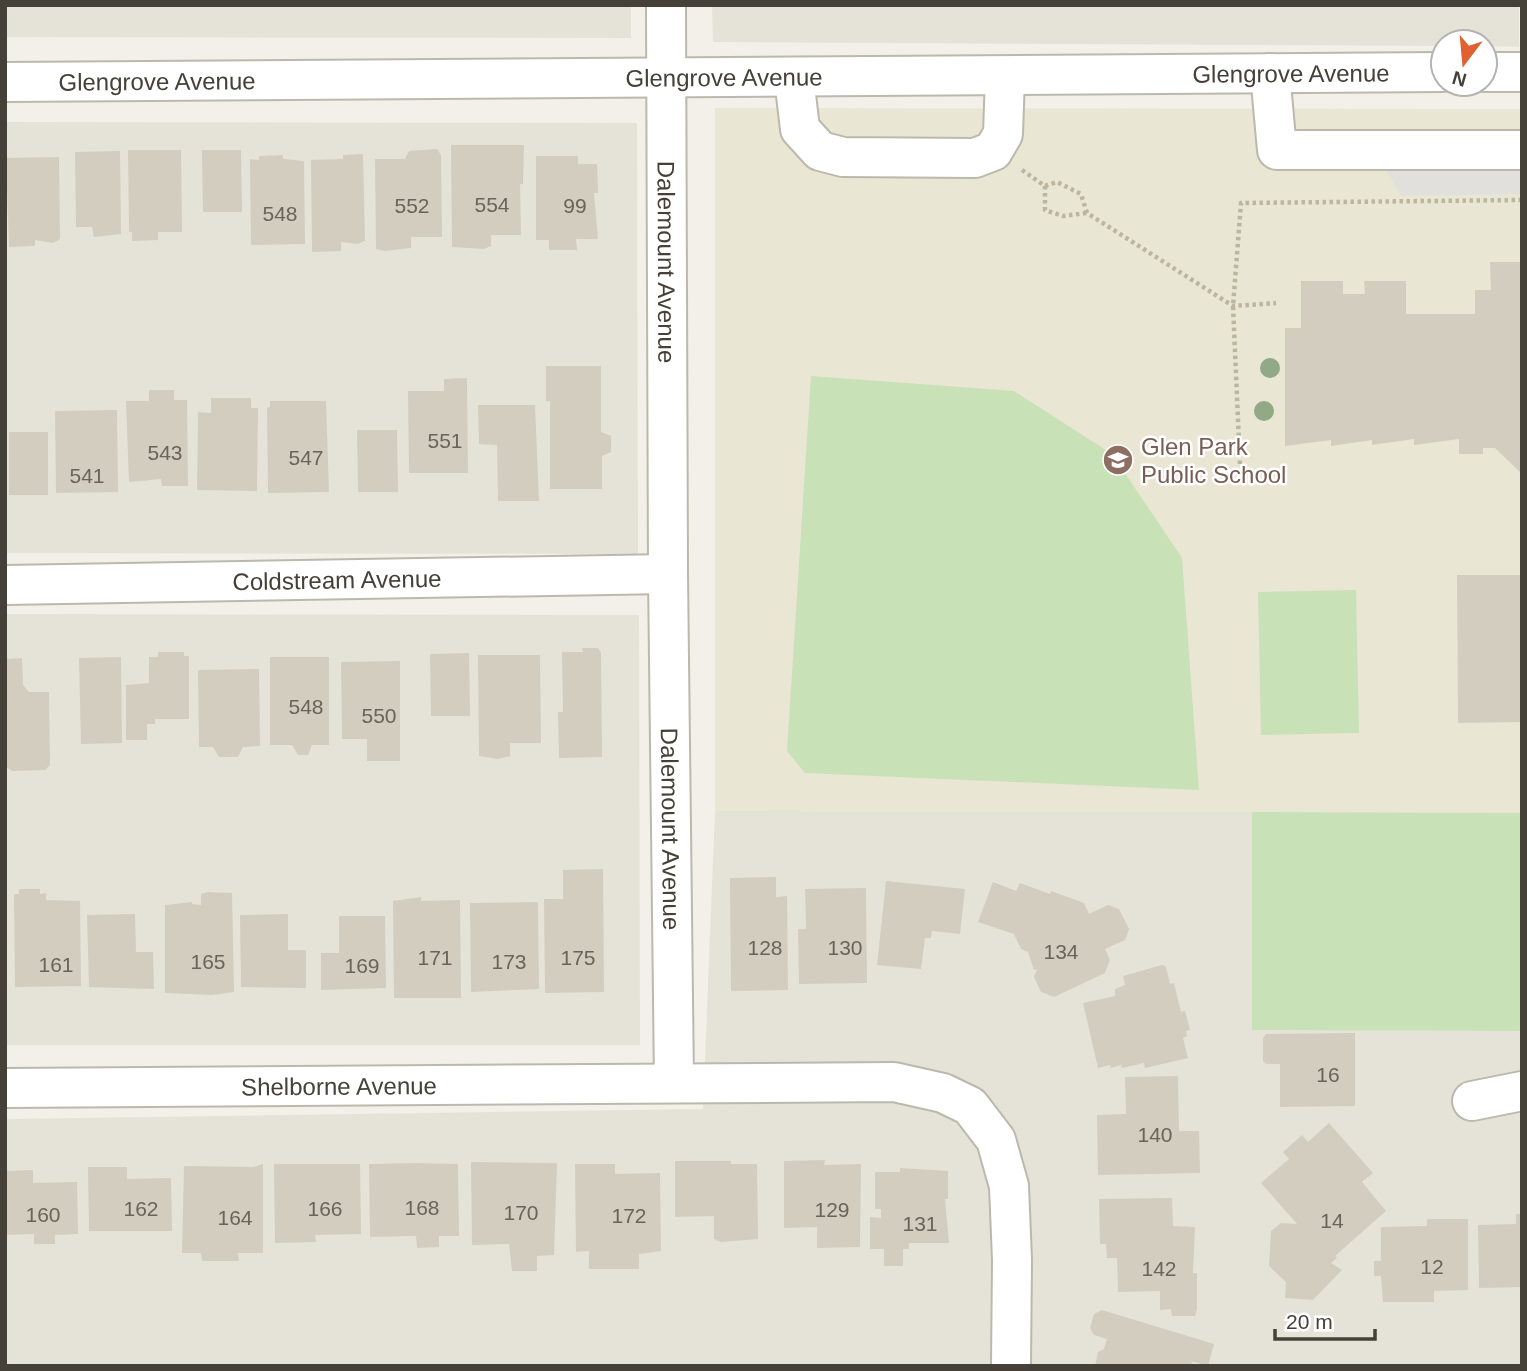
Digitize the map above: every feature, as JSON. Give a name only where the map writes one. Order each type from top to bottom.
[{"type":"street","name":"Dalemount Avenue","points":[[666,5],[668,574],[674,1083]]},
{"type":"street","name":"Glengrove Avenue","points":[[5,82],[1429,72]]},
{"type":"street","points":[[1499,72],[1522,72]]},
{"type":"street","points":[[1270,74],[1277,150],[1522,150]]},
{"type":"street","points":[[794,78],[800,129],[820,150],[843,157],[975,158],[993,151],[1003,134],[1005,76]]},
{"type":"street","name":"Coldstream Avenue","points":[[5,585],[668,574]]},
{"type":"street","points":[[674,1083],[894,1082],[943,1093],[970,1106],[996,1140],[1009,1186],[1012,1260],[1011,1366]]},
{"type":"street","name":"Shelborne Avenue","points":[[5,1088],[674,1083]]},
{"type":"street","points":[[1472,1101],[1522,1091]]},
{"type":"path","points":[[993,151],[1045,186]]},
{"type":"path","points":[[1045,186],[1057,182],[1081,194],[1087,213]]},
{"type":"path","points":[[1045,186],[1045,209],[1063,216],[1087,213],[1233,306],[1276,303]]},
{"type":"path","points":[[1240,464],[1233,306],[1241,203],[1522,200]]},
{"type":"shaded area","points":[[5,5],[631,5],[631,38],[5,37]]},
{"type":"shaded area","points":[[712,5],[1519,5],[1519,47],[1499,46],[1499,28],[1429,28],[1429,46],[713,42]]},
{"type":"shaded area","name":"Glen Park Public School","points":[[715,108],[1522,109],[1522,813],[715,811]]},
{"type":"shaded area","points":[[5,122],[637,123],[638,554],[5,553]]},
{"type":"shaded area","points":[[1522,166],[1522,194],[1401,196],[1385,168]]},
{"type":"shaded area","points":[[5,614],[639,615],[640,1045],[5,1045]]},
{"type":"shaded area","points":[[715,811],[1252,812],[1252,1029],[1522,1031],[1522,1366],[5,1366],[5,1119],[703,1109]]},
{"type":"green space","points":[[811,376],[1014,391],[1112,454],[1182,558],[1199,790],[805,773],[787,751]]},
{"type":"green space","points":[[1356,590],[1359,733],[1261,735],[1258,592]]},
{"type":"green space","points":[[1252,812],[1522,813],[1522,1031],[1252,1030]]},
{"type":"building","points":[[451,145],[524,145],[523,184],[520,184],[521,235],[491,235],[491,246],[484,249],[452,247]]},
{"type":"building","points":[[437,149],[441,155],[442,237],[411,237],[411,248],[385,251],[376,249],[375,159],[405,159],[409,151]]},
{"type":"building","points":[[128,150],[181,150],[182,232],[158,232],[158,240],[132,241],[132,232],[129,232]]},
{"type":"building","points":[[202,150],[241,150],[242,212],[203,212]]},
{"type":"building","points":[[120,151],[121,234],[94,237],[92,227],[76,227],[75,152]]},
{"type":"building","points":[[363,154],[365,241],[357,244],[341,242],[341,251],[312,252],[311,160],[343,159],[343,155]]},
{"type":"building","points":[[283,155],[283,159],[304,161],[305,244],[251,245],[250,159]]},
{"type":"building","points":[[536,156],[578,156],[578,164],[597,164],[598,193],[594,193],[598,239],[576,239],[577,250],[549,250],[549,240],[536,240]]},
{"type":"building","points":[[59,157],[60,239],[53,243],[35,240],[35,246],[9,247],[6,158]]},
{"type":"building","points":[[1490,262],[1522,262],[1522,474],[1495,448],[1483,448],[1483,454],[1459,454],[1459,439],[1414,445],[1414,439],[1372,445],[1372,440],[1331,446],[1331,440],[1285,446],[1285,328],[1301,328],[1301,281],[1343,281],[1343,294],[1365,294],[1364,281],[1406,281],[1406,314],[1475,314],[1475,290],[1491,290]]},
{"type":"building","points":[[546,366],[601,366],[601,432],[611,436],[611,452],[602,456],[602,489],[550,489],[550,401],[546,401]]},
{"type":"building","points":[[467,378],[468,473],[409,473],[408,391],[444,391],[444,379]]},
{"type":"building","points":[[149,390],[174,390],[174,400],[187,400],[188,486],[162,486],[161,479],[129,482],[126,401],[149,401]]},
{"type":"building","points":[[211,398],[251,398],[251,408],[258,408],[257,491],[197,490],[198,412],[211,413]]},
{"type":"building","points":[[270,401],[326,401],[329,492],[268,493],[267,408],[270,407]]},
{"type":"building","points":[[478,405],[535,405],[539,501],[498,501],[497,445],[479,444]]},
{"type":"building","points":[[117,410],[118,492],[56,493],[55,411]]},
{"type":"building","points":[[357,430],[397,430],[398,492],[358,492]]},
{"type":"building","points":[[9,432],[48,432],[48,495],[9,495]]},
{"type":"building","points":[[1457,575],[1522,575],[1522,722],[1458,723]]},
{"type":"building","points":[[582,648],[598,648],[601,653],[602,757],[559,758],[558,712],[563,712],[562,652],[583,652]]},
{"type":"building","points":[[158,652],[184,652],[184,656],[189,656],[189,719],[155,719],[155,724],[147,724],[147,740],[126,740],[126,685],[149,683],[149,657],[158,657]]},
{"type":"building","points":[[469,653],[470,716],[431,716],[430,654]]},
{"type":"building","points":[[478,655],[540,655],[541,743],[510,743],[510,756],[498,759],[479,756]]},
{"type":"building","points":[[121,657],[122,743],[81,744],[79,658]]},
{"type":"building","points":[[270,657],[329,657],[329,745],[312,745],[308,755],[298,755],[292,745],[270,745]]},
{"type":"building","points":[[22,658],[23,685],[29,692],[49,692],[50,765],[45,770],[12,771],[5,766],[5,659]]},
{"type":"building","points":[[400,661],[400,761],[367,761],[367,739],[342,739],[341,662]]},
{"type":"building","points":[[259,669],[260,746],[243,747],[238,757],[219,757],[213,747],[199,747],[198,670]]},
{"type":"building","points":[[603,869],[604,992],[545,993],[544,899],[563,899],[563,870]]},
{"type":"building","points":[[776,877],[776,897],[787,896],[788,990],[731,991],[730,878]]},
{"type":"building","points":[[886,881],[965,889],[960,934],[932,931],[931,938],[925,938],[921,969],[877,965]]},
{"type":"building","points":[[993,882],[1016,891],[1020,883],[1050,894],[1051,891],[1084,903],[1089,914],[1108,905],[1119,909],[1129,929],[1125,940],[1105,949],[1110,960],[1105,973],[1054,997],[1041,992],[1034,977],[1037,969],[1034,970],[1028,952],[1021,949],[1014,934],[978,922]]},
{"type":"building","points":[[866,888],[867,983],[799,984],[798,929],[806,929],[805,889]]},
{"type":"building","points":[[19,889],[40,889],[40,894],[46,893],[46,900],[80,901],[81,986],[15,987],[14,894],[19,894]]},
{"type":"building","points":[[232,893],[234,992],[212,995],[165,993],[165,905],[192,902],[201,905],[201,894]]},
{"type":"building","points":[[421,897],[421,901],[460,900],[461,998],[394,998],[393,901]]},
{"type":"building","points":[[538,902],[539,989],[471,992],[470,903]]},
{"type":"building","points":[[135,914],[136,952],[153,952],[154,989],[89,987],[87,915]]},
{"type":"building","points":[[288,914],[288,950],[306,950],[306,988],[241,987],[240,915]]},
{"type":"building","points":[[339,916],[385,916],[386,988],[321,990],[321,953],[339,953]]},
{"type":"building","points":[[1162,965],[1166,967],[1170,984],[1174,983],[1181,1012],[1185,1011],[1190,1030],[1186,1031],[1187,1036],[1183,1038],[1188,1058],[1145,1068],[1144,1063],[1122,1068],[1121,1065],[1111,1068],[1110,1065],[1098,1068],[1083,1003],[1115,996],[1115,989],[1125,985],[1123,976]]},
{"type":"building","points":[[1355,1033],[1355,1106],[1280,1107],[1280,1064],[1266,1064],[1263,1061],[1263,1038],[1266,1034]]},
{"type":"building","points":[[1178,1076],[1179,1131],[1199,1131],[1200,1173],[1098,1175],[1097,1115],[1126,1114],[1125,1077]]},
{"type":"building","points":[[1329,1123],[1373,1173],[1362,1182],[1386,1211],[1335,1256],[1337,1258],[1331,1263],[1342,1270],[1313,1300],[1285,1298],[1286,1282],[1269,1266],[1271,1231],[1281,1223],[1297,1224],[1261,1183],[1289,1159],[1283,1152],[1302,1135],[1308,1142]]},
{"type":"building","points":[[825,1160],[824,1165],[861,1164],[860,1247],[817,1248],[817,1227],[784,1228],[784,1161]]},
{"type":"building","points":[[675,1161],[757,1164],[758,1239],[721,1242],[714,1239],[714,1216],[675,1217]]},
{"type":"building","points":[[471,1162],[557,1163],[554,1255],[537,1256],[537,1271],[512,1271],[509,1244],[472,1245]]},
{"type":"building","points":[[263,1164],[263,1253],[238,1253],[239,1261],[202,1261],[201,1253],[182,1253],[184,1166],[254,1167]]},
{"type":"building","points":[[274,1164],[360,1164],[361,1234],[315,1235],[316,1242],[275,1243]]},
{"type":"building","points":[[369,1164],[458,1164],[459,1236],[439,1236],[439,1247],[417,1248],[416,1236],[370,1237]]},
{"type":"building","points":[[575,1164],[615,1164],[615,1174],[660,1173],[661,1251],[639,1254],[639,1269],[589,1269],[589,1251],[576,1252]]},
{"type":"building","points":[[88,1167],[127,1167],[127,1179],[171,1178],[172,1231],[89,1231]]},
{"type":"building","points":[[900,1168],[948,1171],[948,1199],[945,1199],[949,1243],[909,1243],[909,1249],[903,1249],[903,1266],[884,1266],[884,1249],[870,1249],[870,1217],[881,1218],[881,1209],[875,1209],[875,1172],[900,1172]]},
{"type":"building","points":[[33,1170],[33,1183],[77,1182],[78,1234],[55,1235],[55,1244],[34,1244],[34,1234],[5,1235],[5,1171]]},
{"type":"building","points":[[1172,1198],[1173,1226],[1195,1227],[1195,1316],[1172,1316],[1171,1309],[1160,1310],[1160,1291],[1118,1292],[1117,1258],[1107,1258],[1106,1244],[1100,1244],[1099,1199]]},
{"type":"building","points":[[1516,1214],[1522,1214],[1521,1287],[1479,1288],[1478,1225],[1516,1224]]},
{"type":"building","points":[[1427,1219],[1468,1219],[1468,1290],[1434,1291],[1434,1302],[1383,1302],[1381,1276],[1374,1276],[1374,1261],[1381,1261],[1381,1227],[1427,1226]]},
{"type":"building","points":[[1102,1310],[1214,1344],[1208,1366],[1191,1361],[1194,1366],[1095,1366],[1098,1352],[1104,1349],[1107,1339],[1094,1335],[1090,1328],[1094,1314]]},
{"type":"place","name":"Glen Park Public School","points":[[1118,460]]}]
